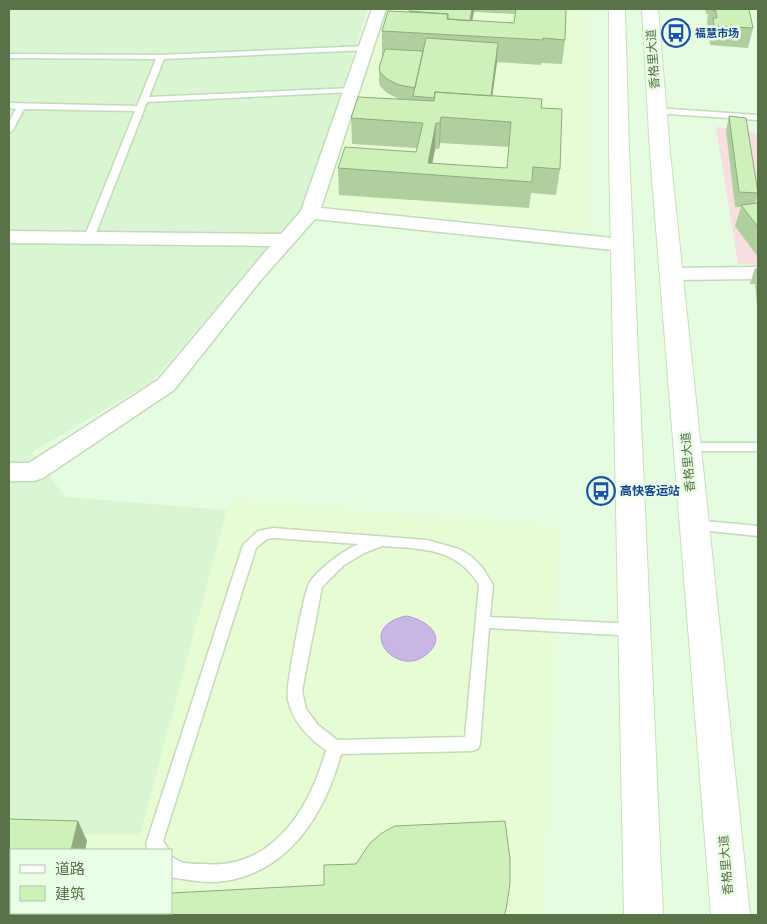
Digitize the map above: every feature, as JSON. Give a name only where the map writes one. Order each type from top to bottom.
[{"type":"main road","points":[[617,9],[622,245],[644,915]]},
{"type":"main road","name":"香格里大道","points":[[650,9],[671,274],[731,915]]},
{"type":"street","points":[[9,472],[34,472],[166,385],[254,276],[310,213],[379,9]]},
{"type":"street","points":[[310,213],[622,245]]},
{"type":"street","points":[[9,237],[287,240]]},
{"type":"street","points":[[671,274],[758,273]]},
{"type":"lane","points":[[9,56],[161,56],[366,48]]},
{"type":"lane","points":[[89,238],[161,56]]},
{"type":"lane","points":[[144,100],[352,90]]},
{"type":"lane","points":[[9,106],[140,109]]},
{"type":"lane","points":[[9,130],[21,107]]},
{"type":"lane","points":[[657,111],[758,118]]},
{"type":"lane","points":[[687,447],[758,447]]},
{"type":"lane","points":[[694,525],[758,531]]},
{"type":"lane","points":[[159,849],[154,844],[250,545],[263,535],[273,533],[430,544],[448,549],[474,566],[486,585],[472,744],[335,747],[320,738],[308,727],[295,704],[294,691],[315,585],[339,561],[359,549],[381,541]]},
{"type":"lane","points":[[482,622],[635,630]]},
{"type":"lane","points":[[172,866],[175,870],[223,874],[263,861],[280,850],[299,828],[314,805],[328,776],[335,747]]},
{"type":"shaded area","points":[[9,9],[368,9],[303,208],[152,382],[32,452],[65,497],[227,510],[140,835],[9,833]]},
{"type":"shaded area","points":[[386,9],[587,9],[588,230],[322,206]]},
{"type":"shaded area","points":[[716,127],[745,129],[758,135],[758,265],[738,264]]},
{"type":"shaded area","points":[[230,500],[559,527],[543,915],[9,915],[9,833],[140,835]]},
{"type":"shaded area","points":[[406,616],[427,625],[435,635],[436,641],[433,647],[427,654],[416,660],[404,661],[393,657],[385,649],[381,640],[382,631],[390,622]]},
{"type":"building","points":[[410,9],[472,9],[470,21],[448,19],[448,14],[409,11]]},
{"type":"building","points":[[516,9],[566,9],[565,40],[382,31],[388,11],[448,14],[447,19],[514,23]]},
{"type":"building","points":[[712,9],[749,9],[753,28],[714,26],[713,18],[717,18],[716,11]]},
{"type":"building","points":[[426,38],[498,43],[491,96],[435,92],[434,98],[413,96]]},
{"type":"building","points":[[385,49],[423,51],[415,88],[399,85],[387,79],[380,72],[379,68]]},
{"type":"building","points":[[435,92],[542,99],[541,108],[562,109],[560,169],[533,167],[532,182],[338,168],[345,147],[416,152],[423,123],[351,118],[358,97],[434,101]],"holes":[[[441,117],[511,122],[507,168],[428,163],[436,123],[440,123]]]},
{"type":"building","points":[[729,116],[746,118],[758,193],[739,192]]},
{"type":"building","points":[[758,203],[758,227],[741,205]]},
{"type":"building","points":[[9,819],[78,821],[71,849],[10,849],[9,859]]},
{"type":"building","points":[[505,821],[510,859],[510,884],[504,915],[109,915],[172,914],[172,893],[324,885],[324,865],[356,864],[370,843],[382,833],[395,826]]},
{"type":"building","points":[[60,914],[105,914],[105,915]]},
{"type":"place","name":"福慧市场","points":[[676,33]]},
{"type":"place","name":"高快客运站","points":[[601,491]]}]
